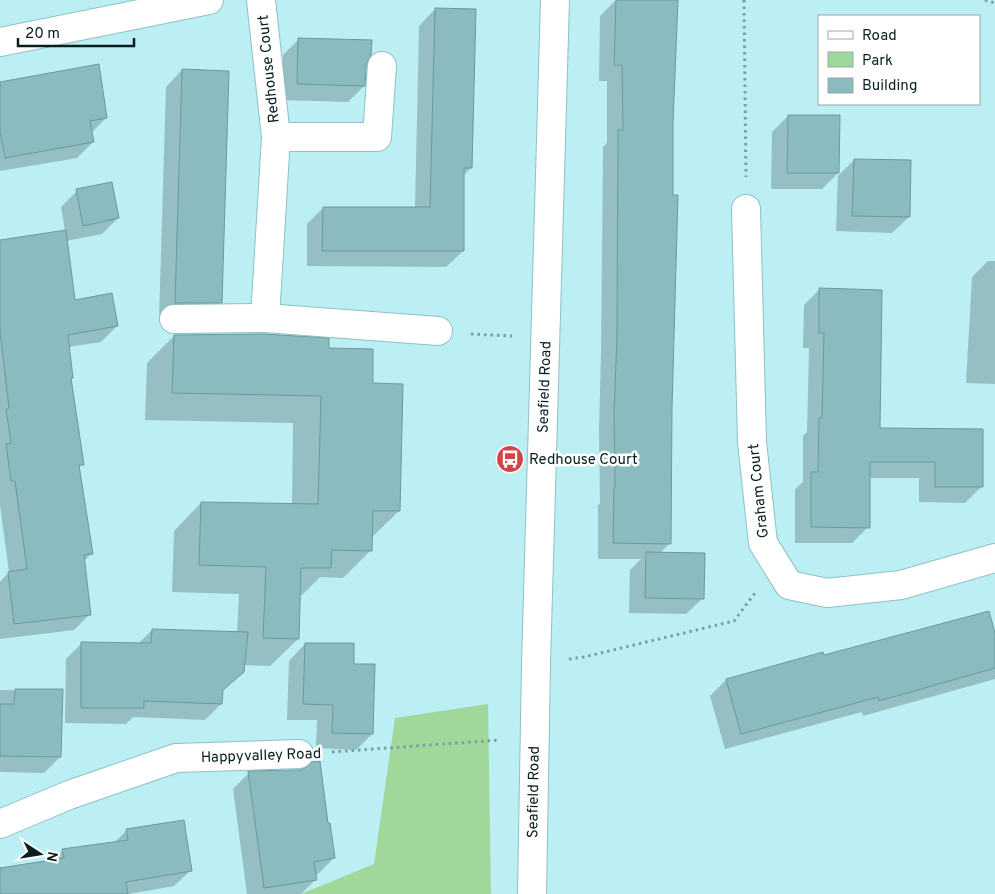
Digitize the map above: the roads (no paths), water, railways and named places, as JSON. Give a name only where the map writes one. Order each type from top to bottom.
[{"type":"street","points":[[0,42],[209,0]]},
{"type":"street","name":"Redhouse Court","points":[[261,0],[276,137],[265,318]]},
{"type":"street","name":"Seafield Road","points":[[532,894],[534,738],[555,0]]},
{"type":"street","name":"Redhouse Court","points":[[276,137],[377,137],[382,66]]},
{"type":"street","name":"Graham Court","points":[[746,209],[752,442],[762,543],[789,585],[827,593],[901,585],[995,558]]},
{"type":"street","points":[[174,319],[265,318],[438,331]]},
{"type":"street","name":"Happyvalley Road","points":[[0,824],[69,795],[176,758],[299,754]]},
{"type":"place","name":"Redhouse Court","points":[[510,459]]}]
